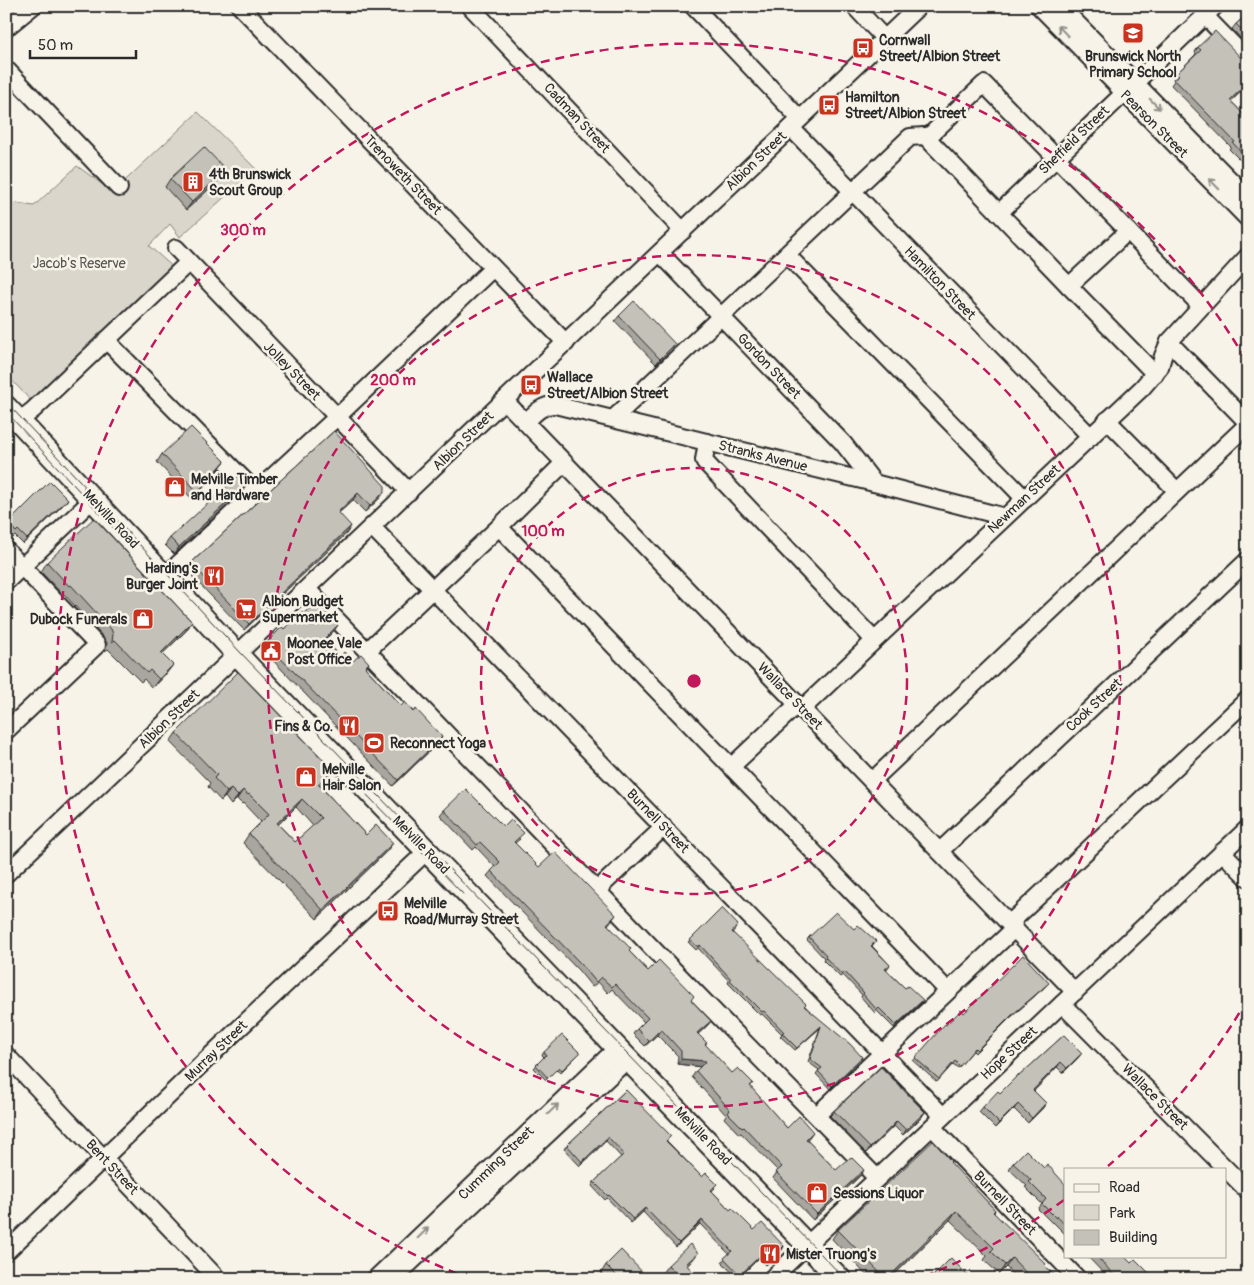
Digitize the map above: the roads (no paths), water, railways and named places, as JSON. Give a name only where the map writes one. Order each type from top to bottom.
[{"type":"main road","name":"Melville Road","points":[[13,414],[237,654],[840,1279]]},
{"type":"street","points":[[6,28],[34,6]]},
{"type":"street","name":"Trenoweth Street","points":[[240,6],[566,343]]},
{"type":"street","name":"Cadman Street","points":[[470,6],[683,231]]},
{"type":"street","name":"Hamilton Street","points":[[694,6],[796,123],[853,192],[1091,437]]},
{"type":"street","points":[[854,6],[884,38]]},
{"type":"street","name":"Albion Street","points":[[6,874],[919,6]]},
{"type":"street","name":"Pearson Street","points":[[1039,6],[1248,198]]},
{"type":"street","name":"Pearson Street","points":[[1060,6],[1129,87],[1248,219]]},
{"type":"street","points":[[1210,11],[1248,60]]},
{"type":"street","name":"Sheffield Street","points":[[999,213],[1210,11]]},
{"type":"street","points":[[6,69],[119,188]]},
{"type":"street","points":[[927,138],[984,84],[1201,306]]},
{"type":"street","points":[[614,418],[910,137],[924,136],[927,138],[1155,374]]},
{"type":"street","points":[[1069,286],[1128,231]]},
{"type":"street","name":"Jolley Street","points":[[176,248],[409,492]]},
{"type":"street","name":"Gordon Street","points":[[660,253],[843,443],[874,483]]},
{"type":"street","points":[[787,255],[1024,499]]},
{"type":"street","name":"Newman Street","points":[[1230,278],[1248,256]]},
{"type":"street","points":[[13,414],[34,410],[190,262]]},
{"type":"street","name":"Newman Street","points":[[732,766],[874,640],[1091,437],[1155,374],[1160,367],[1169,342],[1201,306],[1230,278],[1248,264]]},
{"type":"street","points":[[164,577],[494,268]]},
{"type":"street","points":[[106,340],[256,492]]},
{"type":"street","points":[[872,781],[1248,424],[1169,342]]},
{"type":"street","name":"Wallace Street","points":[[505,400],[1075,992]]},
{"type":"street","name":"Stranks Avenue","points":[[526,422],[542,408],[551,404],[614,418],[1005,517]]},
{"type":"street","points":[[1107,420],[1177,491]]},
{"type":"street","points":[[706,442],[705,462],[874,640]]},
{"type":"street","points":[[367,651],[564,463]]},
{"type":"street","points":[[6,582],[92,500]]},
{"type":"street","name":"Burnell Street","points":[[372,527],[883,1053],[937,1121],[1078,1279]]},
{"type":"street","points":[[499,527],[947,990]]},
{"type":"street","points":[[6,550],[97,645],[6,731]]},
{"type":"street","name":"Cook Street","points":[[940,851],[1248,560]]},
{"type":"street","points":[[307,589],[877,1178]]},
{"type":"street","points":[[816,1116],[1248,699]]},
{"type":"street","points":[[597,890],[664,827]]},
{"type":"street","name":"Hope Street","points":[[771,1279],[1248,828]]},
{"type":"street","name":"Murray Street","points":[[6,1252],[427,851]]},
{"type":"street","points":[[1222,852],[1248,878]]},
{"type":"street","name":"Wallace Street","points":[[1062,1004],[1225,1168]]},
{"type":"street","name":"Cumming Street","points":[[375,1279],[409,1255],[622,1053]]},
{"type":"street","name":"Bent Street","points":[[6,1055],[218,1279]]},
{"type":"street","name":"Wallace Street","points":[[1226,1169],[1248,1191]]},
{"type":"street","name":"Cumming Street","points":[[393,1279],[409,1255]]},
{"type":"tram line","points":[[6,402],[240,652],[845,1279]]},
{"type":"tram line","points":[[9,415],[133,549]]},
{"type":"tram line","points":[[367,795],[463,894]]},
{"type":"place","name":"Brunswick North Primary School","points":[[1133,33]]},
{"type":"place","name":"Cornwall Street/Albion Street","points":[[863,48]]},
{"type":"place","name":"Hamilton Street/Albion Street","points":[[829,105]]},
{"type":"place","name":"4th Brunswick Scout Group","points":[[193,182]]},
{"type":"place","name":"Wallace Street/Albion Street","points":[[531,385]]},
{"type":"place","name":"Melville Timber and Hardware","points":[[175,487]]},
{"type":"place","name":"Harding's Burger Joint","points":[[214,576]]},
{"type":"place","name":"Albion Budget Supermarket","points":[[246,609]]},
{"type":"place","name":"Dubock Funerals","points":[[143,619]]},
{"type":"place","name":"Moonee Vale Post Office","points":[[271,651]]},
{"type":"place","name":"Fins & Co.","points":[[349,726]]},
{"type":"place","name":"Reconnect Yoga","points":[[374,743]]},
{"type":"place","name":"Melville Hair Salon","points":[[306,777]]},
{"type":"place","name":"Melville Road/Murray Street","points":[[388,911]]},
{"type":"place","name":"Sessions Liquor","points":[[817,1193]]},
{"type":"place","name":"Mister Truong's","points":[[770,1254]]},
{"type":"park label","name":"Jacob's Reserve","points":[[79,263]]}]
